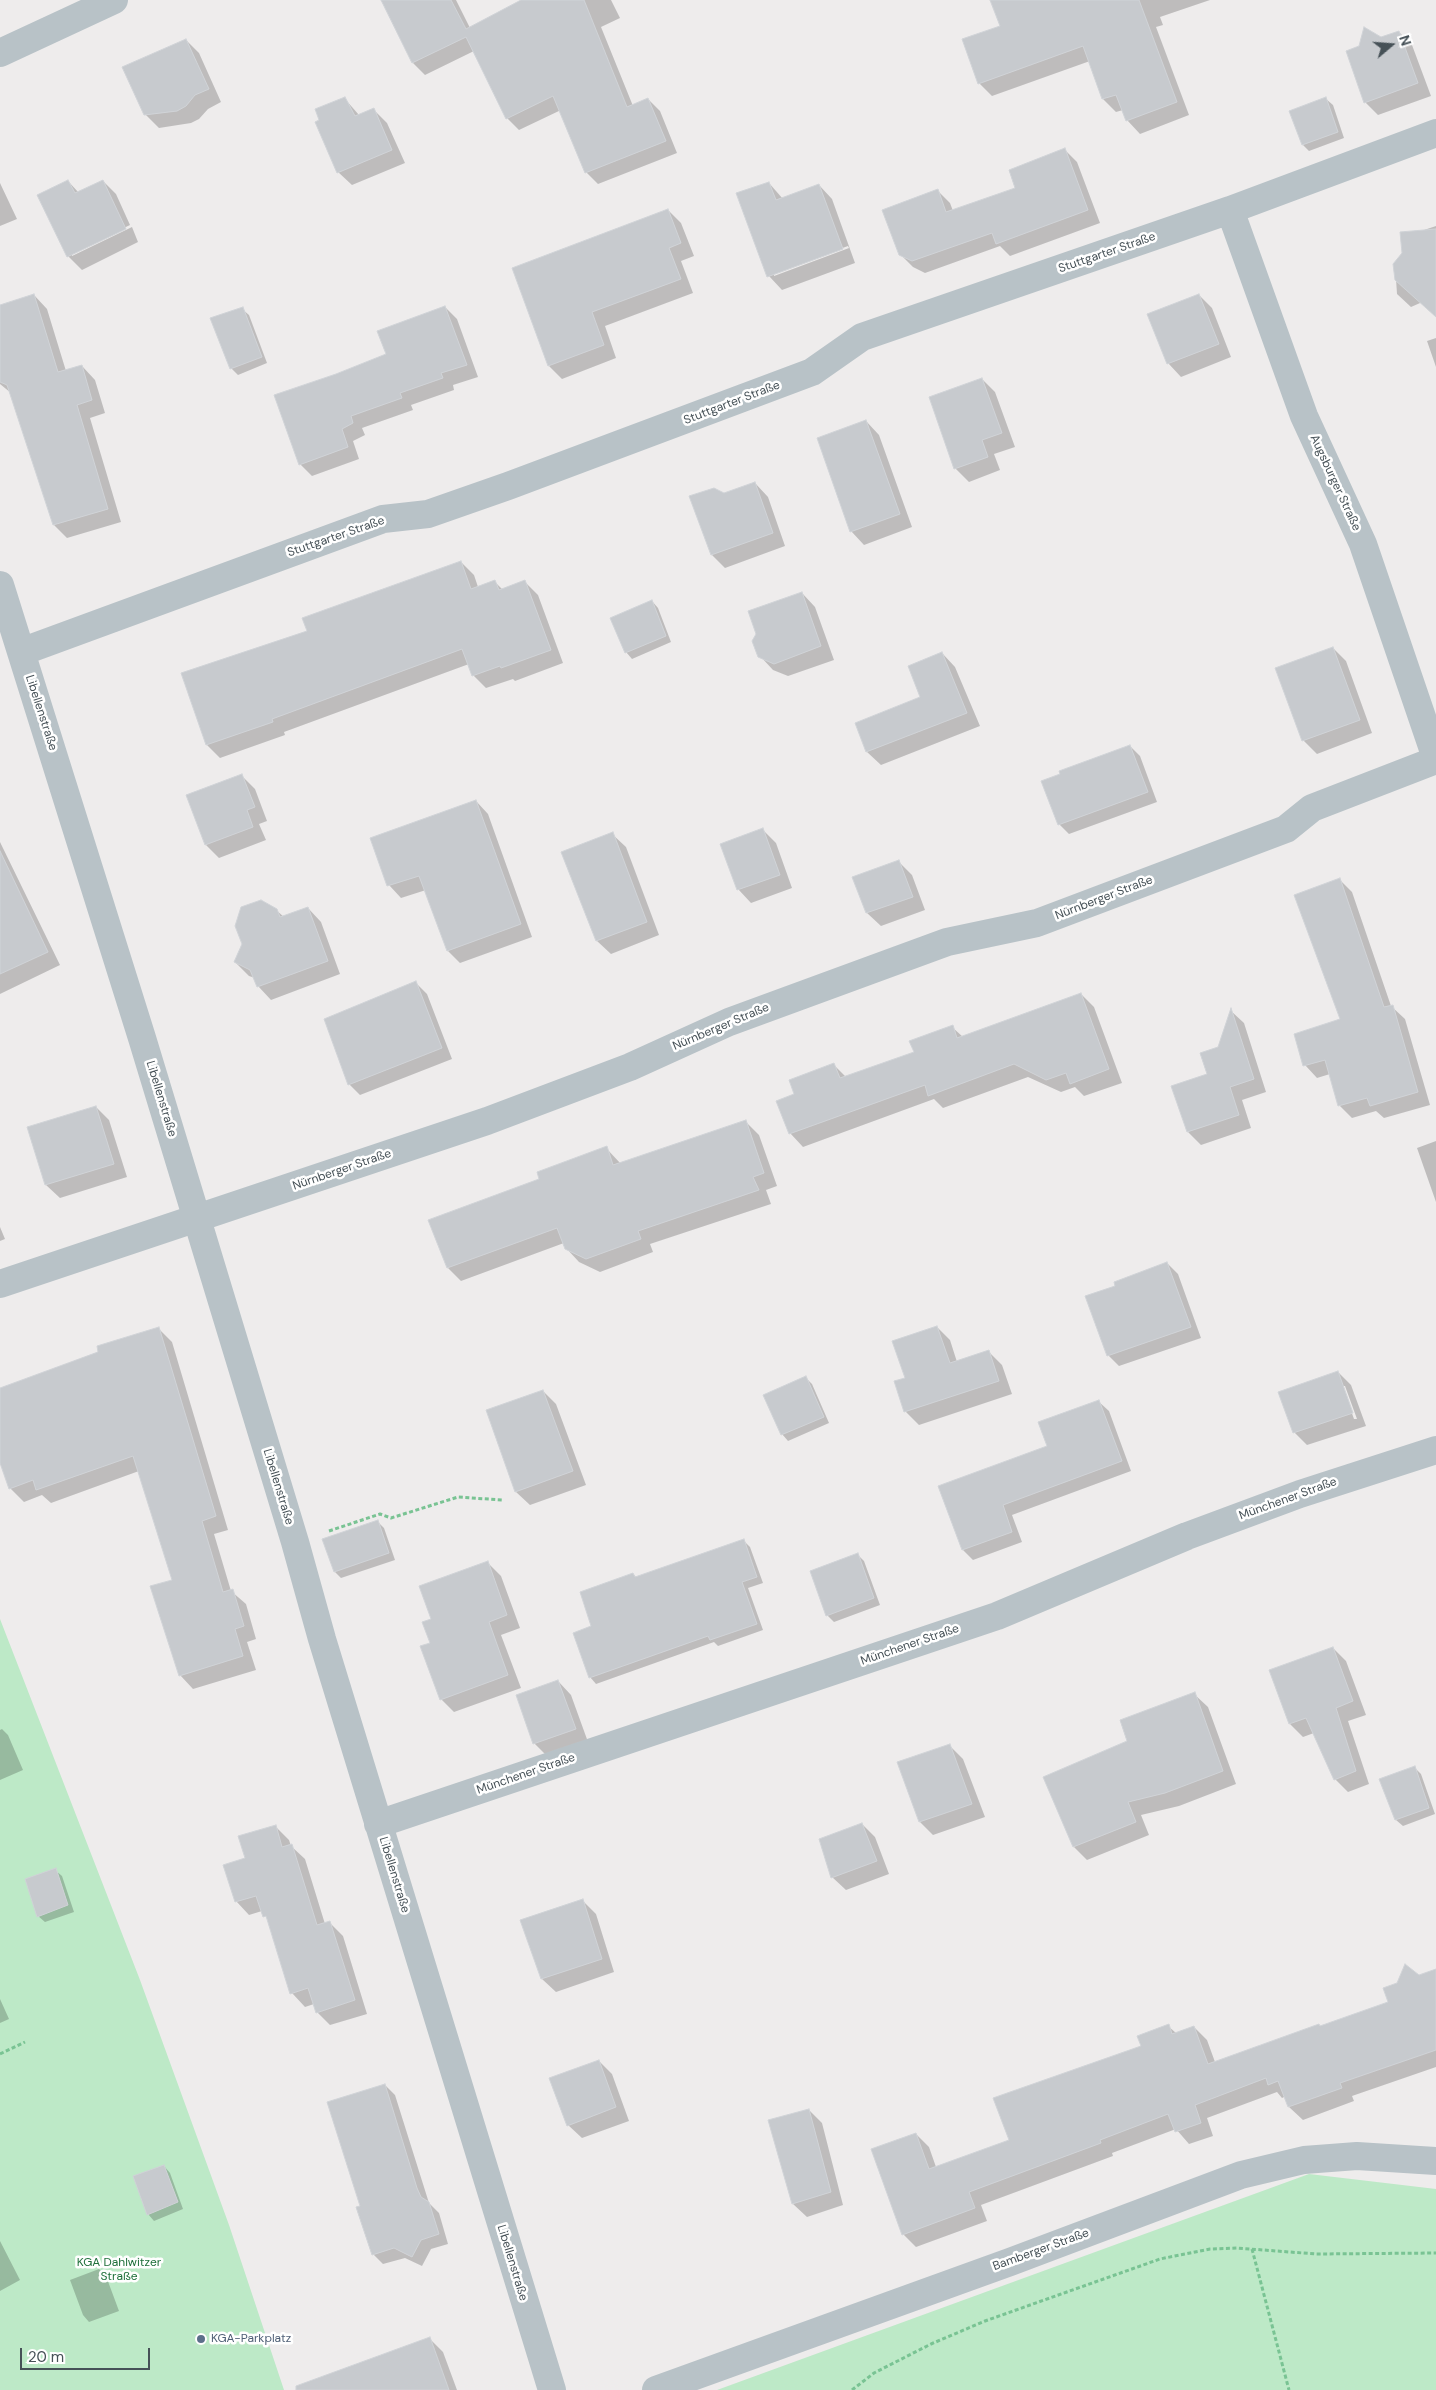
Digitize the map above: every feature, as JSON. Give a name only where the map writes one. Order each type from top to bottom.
[{"type":"street","points":[[0,53],[114,0]]},
{"type":"street","name":"Stuttgarter Straße","points":[[21,652],[383,518],[428,514],[518,482],[812,372],[862,337],[1230,210],[1436,133]]},
{"type":"street","name":"Augsburger Straße","points":[[1230,210],[1304,416],[1363,544],[1436,759]]},
{"type":"street","name":"Libellenstraße","points":[[0,585],[91,870],[295,1542],[378,1824],[552,2390]]},
{"type":"street","name":"Nürnberger Straße","points":[[0,1284],[487,1122],[630,1067],[729,1022],[938,945],[1037,923],[1286,829],[1312,808],[1436,759]]},
{"type":"street","name":"Münchener Straße","points":[[378,1824],[997,1616],[1187,1536],[1300,1494],[1436,1450]]},
{"type":"street","name":"Bamberger Straße","points":[[656,2390],[1010,2262],[1240,2175],[1304,2160],[1357,2156],[1436,2161]]},
{"type":"path","points":[[295,1542],[380,1514],[391,1518],[458,1498],[502,1500]]},
{"type":"path","points":[[0,2054],[25,2042]]},
{"type":"path","points":[[852,2390],[874,2373],[976,2325],[1160,2259],[1210,2249],[1252,2249],[1316,2254],[1436,2253]]},
{"type":"path","points":[[1252,2249],[1289,2390]]},
{"type":"green space","name":"KGA Dahlwitzer Straße","points":[[0,1619],[140,1980],[229,2225],[284,2390],[0,2390]]},
{"type":"green space","points":[[1309,2174],[1436,2189],[1436,2390],[717,2390]]},
{"type":"building","points":[[381,0],[451,0],[466,29],[521,0],[584,0],[627,107],[648,98],[666,141],[585,173],[553,96],[506,119],[466,37],[412,63]]},
{"type":"building","points":[[990,0],[1139,0],[1177,102],[1126,121],[1116,95],[1102,99],[1083,46],[978,84],[962,39],[1000,26]]},
{"type":"building","points":[[1364,27],[1381,37],[1399,31],[1418,83],[1364,103],[1346,51],[1359,46]]},
{"type":"building","points":[[186,39],[209,89],[195,95],[186,106],[177,111],[144,115],[122,67]]},
{"type":"building","points":[[345,97],[355,116],[374,108],[392,150],[337,173],[315,122],[319,120],[315,109]]},
{"type":"building","points":[[1326,97],[1338,132],[1302,145],[1289,111]]},
{"type":"building","points":[[1065,148],[1088,210],[996,244],[992,233],[912,261],[899,255],[882,210],[938,189],[946,212],[1015,188],[1009,170]]},
{"type":"building","points":[[68,180],[75,193],[103,180],[126,229],[67,257],[37,195]]},
{"type":"building","points":[[769,182],[776,200],[819,184],[843,249],[767,277],[736,193]]},
{"type":"building","points":[[668,209],[681,243],[669,248],[681,279],[592,312],[604,345],[548,366],[512,268]]},
{"type":"building","points":[[1436,229],[1436,317],[1395,280],[1393,264],[1402,253],[1400,232]]},
{"type":"building","points":[[34,294],[58,372],[82,365],[92,400],[77,405],[108,509],[53,525],[7,385],[0,382],[0,305]]},
{"type":"building","points":[[1199,294],[1219,344],[1167,364],[1147,314]]},
{"type":"building","points":[[445,306],[467,365],[441,373],[443,378],[400,393],[402,398],[351,416],[353,423],[342,429],[348,447],[299,465],[274,395],[336,374],[386,354],[377,331]]},
{"type":"building","points":[[243,307],[262,357],[230,369],[210,318]]},
{"type":"building","points":[[982,378],[1002,433],[982,440],[988,457],[954,469],[929,397]]},
{"type":"building","points":[[866,420],[900,514],[850,532],[817,438]]},
{"type":"building","points":[[755,482],[773,533],[711,555],[689,496],[714,488],[724,493]]},
{"type":"building","points":[[461,561],[471,589],[495,580],[499,590],[525,580],[551,650],[472,676],[462,649],[272,719],[273,722],[206,745],[181,673],[307,631],[302,618]]},
{"type":"building","points":[[802,592],[821,646],[774,664],[758,657],[752,641],[756,634],[748,611]]},
{"type":"building","points":[[652,600],[666,636],[625,653],[610,618]]},
{"type":"building","points":[[1333,647],[1360,720],[1302,741],[1275,668]]},
{"type":"building","points":[[942,652],[967,713],[866,752],[855,723],[920,697],[908,666]]},
{"type":"building","points":[[1130,745],[1148,792],[1058,825],[1041,781],[1060,774],[1059,771]]},
{"type":"building","points":[[242,774],[255,807],[247,810],[253,827],[205,845],[186,795]]},
{"type":"building","points":[[476,800],[521,924],[447,951],[419,876],[387,886],[370,838]]},
{"type":"building","points":[[763,828],[780,875],[737,890],[720,844]]},
{"type":"building","points":[[613,832],[647,922],[596,941],[561,852]]},
{"type":"building","points":[[0,851],[48,952],[0,974]]},
{"type":"building","points":[[899,860],[913,897],[866,913],[852,877]]},
{"type":"building","points":[[1340,878],[1384,1007],[1393,1005],[1418,1092],[1370,1106],[1367,1098],[1338,1106],[1325,1060],[1303,1066],[1294,1034],[1340,1019],[1294,895]]},
{"type":"building","points":[[261,900],[277,909],[280,917],[308,907],[328,961],[257,987],[250,970],[234,962],[242,944],[235,926],[241,907]]},
{"type":"building","points":[[416,981],[442,1048],[348,1085],[324,1019]]},
{"type":"building","points":[[1081,993],[1109,1069],[1070,1084],[1066,1073],[1046,1080],[1014,1064],[928,1096],[925,1085],[789,1134],[776,1101],[794,1094],[789,1080],[834,1063],[840,1078],[914,1052],[909,1041],[953,1025],[957,1038]]},
{"type":"building","points":[[1231,1008],[1254,1079],[1230,1087],[1239,1115],[1187,1132],[1171,1086],[1207,1074],[1200,1053],[1218,1047]]},
{"type":"building","points":[[96,1106],[114,1164],[45,1185],[27,1127]]},
{"type":"building","points":[[746,1120],[764,1173],[753,1177],[759,1190],[638,1231],[641,1239],[586,1259],[565,1249],[557,1228],[447,1268],[428,1220],[539,1179],[537,1172],[607,1146],[613,1165]]},
{"type":"building","points":[[1167,1262],[1191,1327],[1107,1356],[1085,1296],[1115,1286],[1114,1282]]},
{"type":"building","points":[[937,1326],[950,1363],[989,1350],[999,1381],[904,1412],[894,1381],[905,1378],[892,1341]]},
{"type":"building","points":[[159,1327],[216,1516],[202,1521],[223,1592],[233,1589],[244,1626],[235,1629],[243,1656],[179,1676],[150,1586],[172,1580],[133,1456],[36,1490],[33,1480],[9,1489],[0,1463],[0,1388],[98,1352],[97,1346]]},
{"type":"building","points":[[1338,1371],[1353,1413],[1293,1433],[1278,1392]]},
{"type":"building","points":[[806,1376],[824,1417],[781,1435],[763,1395]]},
{"type":"building","points":[[543,1390],[573,1471],[515,1492],[486,1410]]},
{"type":"building","points":[[1099,1400],[1122,1461],[1003,1505],[1012,1532],[962,1550],[938,1486],[1047,1446],[1038,1422]]},
{"type":"building","points":[[378,1520],[389,1553],[334,1572],[322,1539]]},
{"type":"building","points":[[744,1539],[757,1577],[742,1582],[757,1624],[710,1640],[708,1636],[589,1678],[573,1633],[591,1626],[580,1592],[633,1573],[635,1577]]},
{"type":"building","points":[[858,1553],[874,1598],[826,1616],[810,1571]]},
{"type":"building","points":[[488,1561],[507,1615],[489,1622],[508,1675],[440,1700],[420,1646],[430,1643],[422,1622],[431,1619],[419,1586]]},
{"type":"building","points":[[1333,1647],[1353,1701],[1336,1708],[1356,1771],[1334,1780],[1306,1718],[1289,1724],[1269,1670]]},
{"type":"building","points":[[558,1680],[576,1729],[533,1744],[516,1695]]},
{"type":"building","points":[[1195,1692],[1223,1771],[1165,1793],[1128,1802],[1136,1822],[1073,1847],[1043,1777],[1127,1741],[1120,1720]]},
{"type":"building","points":[[950,1744],[972,1804],[919,1822],[897,1762]]},
{"type":"building","points":[[1415,1766],[1429,1808],[1395,1820],[1379,1779]]},
{"type":"building","points":[[862,1823],[877,1861],[831,1878],[819,1839]]},
{"type":"building","points":[[276,1825],[282,1847],[292,1844],[317,1925],[330,1921],[355,2000],[316,2013],[308,1988],[290,1994],[266,1916],[263,1917],[256,1896],[235,1902],[223,1865],[245,1858],[238,1836]]},
{"type":"building","points":[[56,1868],[68,1905],[37,1917],[25,1879]]},
{"type":"building","points":[[583,1899],[602,1959],[541,1979],[520,1920]]},
{"type":"building","points":[[1405,1964],[1419,1975],[1436,1969],[1436,2050],[1340,2083],[1342,2088],[1288,2107],[1278,2081],[1268,2085],[1266,2078],[1195,2105],[1201,2123],[1175,2132],[1168,2114],[1100,2140],[1101,2143],[969,2192],[975,2208],[902,2235],[871,2149],[916,2133],[929,2169],[1009,2140],[993,2098],[1141,2046],[1137,2036],[1169,2024],[1172,2034],[1194,2026],[1208,2064],[1319,2024],[1320,2026],[1388,2002],[1383,1988],[1397,1983]]},
{"type":"building","points":[[599,2060],[616,2107],[567,2126],[549,2078]]},
{"type":"building","points":[[385,2084],[417,2188],[421,2197],[429,2202],[439,2234],[421,2240],[412,2257],[394,2248],[372,2255],[356,2207],[360,2206],[327,2102]]},
{"type":"building","points":[[809,2109],[831,2192],[792,2204],[768,2120]]},
{"type":"building","points":[[164,2165],[178,2202],[147,2215],[133,2176]]},
{"type":"building","points":[[430,2337],[449,2390],[296,2390],[296,2386]]},
{"type":"place","name":"KGA-Parkplatz","points":[[201,2339]]}]
